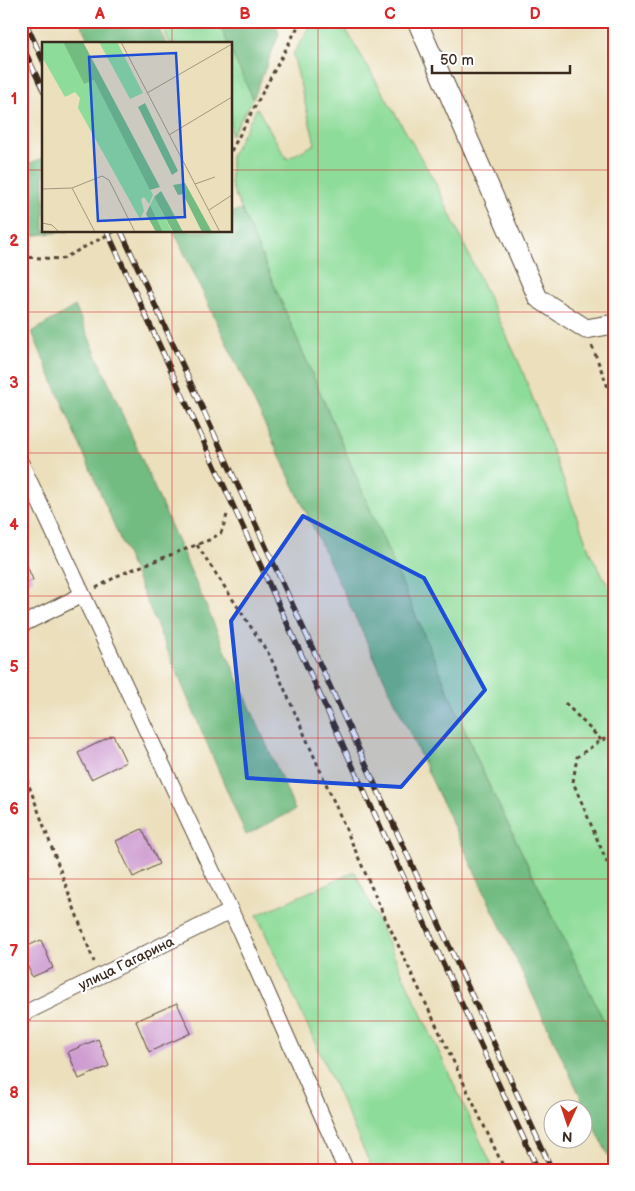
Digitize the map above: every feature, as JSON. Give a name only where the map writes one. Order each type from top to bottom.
[{"type":"street","points":[[417,21],[538,298],[586,328],[614,324]]},
{"type":"street","points":[[21,463],[232,912],[346,1170]]},
{"type":"street","points":[[21,626],[82,595]]},
{"type":"street","name":"улица Гагарина","points":[[21,1015],[232,912]]},
{"type":"path","points":[[232,149],[301,21]]},
{"type":"path","points":[[21,257],[62,259],[113,232]]},
{"type":"path","points":[[586,328],[614,403]]},
{"type":"path","points":[[82,595],[121,574],[197,545],[222,533],[227,516]]},
{"type":"path","points":[[197,545],[270,656],[381,909],[504,1170]]},
{"type":"path","points":[[565,703],[601,740]]},
{"type":"path","points":[[614,737],[601,740],[577,757],[573,782],[614,879]]},
{"type":"path","points":[[21,764],[100,976]]},
{"type":"highlighted area","points":[[303,516],[424,578],[485,690],[401,787],[247,778],[231,621]]},
{"type":"green space","points":[[80,21],[155,21],[165,42],[89,42]]},
{"type":"green space","points":[[160,21],[220,21],[228,42],[169,42]]},
{"type":"green space","points":[[218,21],[274,21],[279,34],[253,99],[232,53],[232,42],[227,42]]},
{"type":"green space","points":[[315,21],[341,21],[435,182],[521,367],[591,555],[614,596],[614,1021],[605,1024],[484,775],[232,187],[232,154],[257,108],[287,159],[315,144],[293,54]]},
{"type":"green space","points":[[232,50],[253,99],[232,134]]},
{"type":"green space","points":[[42,159],[42,232],[61,232],[21,237],[21,166]]},
{"type":"green space","points":[[242,210],[484,775],[605,1023],[614,1021],[614,1168],[592,1121],[592,1098],[581,1098],[174,232],[232,232],[232,212]]},
{"type":"green space","points":[[75,306],[295,810],[246,835],[32,332]]},
{"type":"green space","points":[[354,872],[494,1170],[373,1170],[257,915]]},
{"type":"building","points":[[21,551],[33,580],[21,585]]},
{"type":"building","points":[[113,735],[126,762],[91,779],[78,753]]},
{"type":"building","points":[[142,829],[159,864],[133,877],[116,841]]},
{"type":"building","points":[[41,940],[53,968],[32,977],[21,949]]},
{"type":"building","points":[[177,1003],[191,1033],[149,1052],[136,1021]]},
{"type":"building","points":[[98,1039],[109,1066],[79,1079],[68,1052]]},
{"type":"railway","points":[[25,21],[42,59]]},
{"type":"railway","points":[[21,43],[42,88]]},
{"type":"railway","points":[[107,232],[538,1170]]},
{"type":"railway","points":[[121,232],[552,1170]]}]
